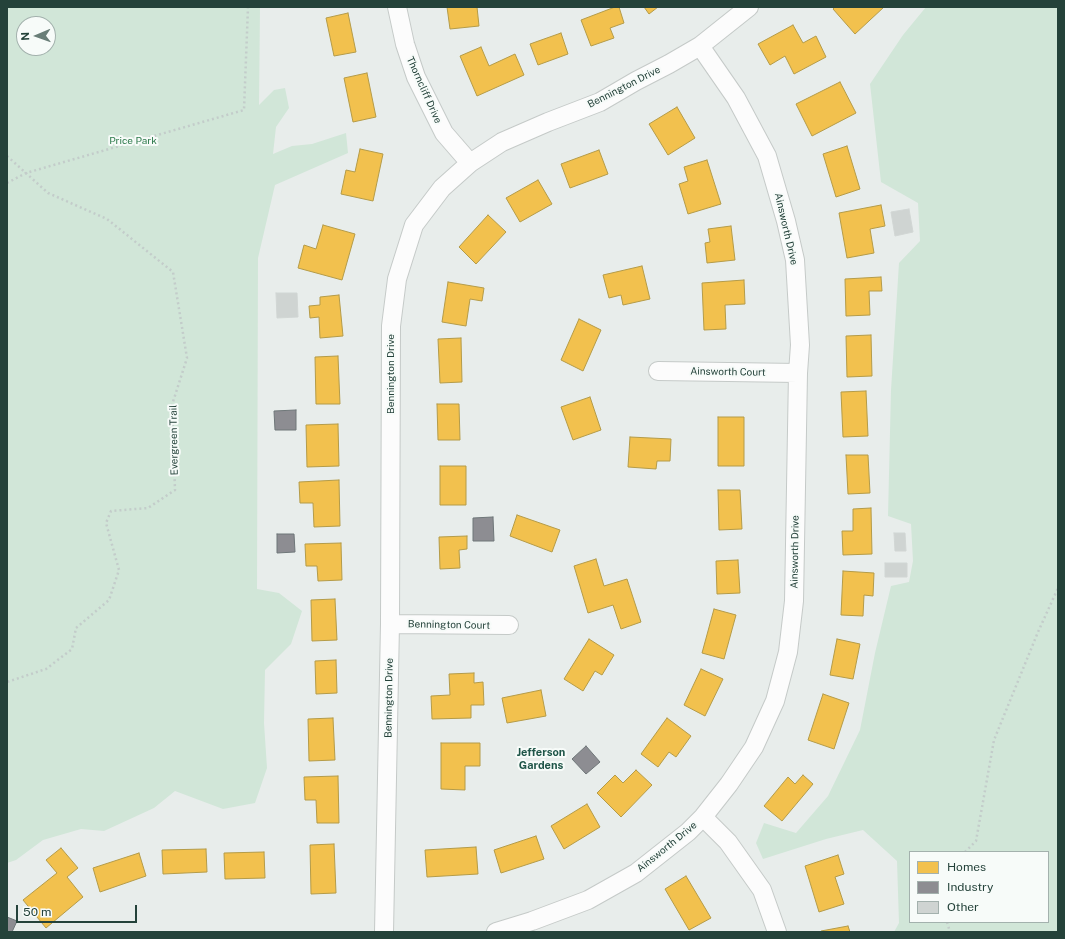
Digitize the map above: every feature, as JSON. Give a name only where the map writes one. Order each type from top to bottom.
[{"type":"street","name":"Thorncliff Drive","points":[[397,7],[404,44],[416,77],[444,133],[470,163]]},
{"type":"street","name":"Bennington Drive","points":[[384,932],[390,624],[391,326],[397,279],[414,225],[442,188],[470,163],[502,142],[600,102],[700,46],[749,7]]},
{"type":"street","name":"Ainsworth Drive","points":[[496,932],[532,921],[588,900],[636,873],[688,832],[703,817],[754,747],[775,701],[788,652],[794,601],[798,373],[800,345],[795,260],[786,221],[767,156],[736,98],[700,46]]},
{"type":"street","name":"Ainsworth Court","points":[[658,371],[798,373]]},
{"type":"street","name":"Bennington Court","points":[[390,624],[509,625]]},
{"type":"street","points":[[703,817],[728,842],[762,890],[777,932]]},
{"type":"path","points":[[7,183],[26,173],[244,110],[248,7]]},
{"type":"path","name":"Evergreen Trail","points":[[7,156],[48,193],[107,219],[172,272],[186,358],[172,405],[174,490],[148,508],[112,511],[106,523],[119,570],[109,600],[76,628],[72,649],[46,669],[7,682]]},
{"type":"path","points":[[966,851],[976,841],[994,740],[1038,632],[1058,588]]},
{"type":"green space","name":"Price Park","points":[[7,7],[260,7],[259,105],[274,90],[285,88],[289,108],[276,127],[273,154],[292,146],[312,144],[346,133],[348,153],[275,185],[258,258],[257,589],[279,593],[302,611],[291,644],[265,670],[264,723],[267,768],[255,803],[223,809],[175,791],[154,808],[104,831],[81,829],[43,840],[16,860],[7,863]]},
{"type":"green space","points":[[926,7],[1058,7],[1058,932],[894,932],[899,923],[897,861],[863,830],[826,839],[763,859],[756,843],[764,823],[796,833],[828,796],[860,730],[875,653],[891,586],[909,582],[913,561],[911,524],[888,516],[891,390],[899,263],[920,241],[918,203],[881,182],[870,84],[903,35]]},
{"type":"building: Homes","points":[[447,7],[477,7],[479,26],[450,29]]},
{"type":"building: Homes","points":[[615,7],[619,7],[624,23],[610,28],[614,38],[591,46],[581,20]]},
{"type":"building: Homes","points":[[644,7],[658,7],[649,14]]},
{"type":"building: Homes","points":[[835,7],[884,7],[855,34],[833,9]]},
{"type":"building: Homes","points":[[348,13],[356,52],[334,56],[326,18]]},
{"type":"building: Homes","points":[[793,25],[803,43],[816,36],[826,57],[794,74],[785,56],[770,65],[758,44]]},
{"type":"building: Homes","points":[[561,33],[568,54],[538,65],[530,44]]},
{"type":"building: Homes","points":[[481,47],[489,66],[515,54],[524,75],[477,96],[460,56]]},
{"type":"building: Homes","points":[[367,73],[376,117],[353,122],[344,78]]},
{"type":"building: Homes","points":[[840,82],[856,113],[812,136],[796,104]]},
{"type":"building: Homes","points":[[677,107],[695,138],[668,155],[649,124]]},
{"type":"building: Homes","points":[[847,146],[860,189],[836,197],[823,154]]},
{"type":"building: Homes","points":[[360,149],[383,154],[373,201],[341,194],[346,170],[355,172]]},
{"type":"building: Homes","points":[[599,150],[608,174],[570,188],[561,164]]},
{"type":"building: Homes","points":[[707,160],[721,204],[688,214],[679,184],[688,181],[684,167]]},
{"type":"building: Homes","points":[[538,180],[552,204],[520,222],[506,198]]},
{"type":"building: Homes","points":[[881,205],[885,226],[870,229],[874,253],[847,258],[839,213]]},
{"type":"building: Homes","points":[[488,215],[506,232],[476,264],[459,247]]},
{"type":"building: Homes","points":[[323,225],[355,234],[342,280],[298,268],[304,245],[316,249]]},
{"type":"building: Homes","points":[[731,226],[735,260],[707,263],[705,243],[710,242],[708,229]]},
{"type":"building: Homes","points":[[642,266],[650,299],[623,305],[621,295],[609,298],[603,275]]},
{"type":"building: Homes","points":[[881,277],[882,291],[869,291],[870,315],[846,316],[845,279]]},
{"type":"building: Homes","points":[[744,280],[745,304],[725,305],[726,329],[704,330],[702,283]]},
{"type":"building: Homes","points":[[448,282],[484,288],[482,301],[470,299],[466,326],[442,322]]},
{"type":"building: Homes","points":[[339,295],[343,336],[320,338],[319,317],[310,318],[309,306],[320,305],[320,297]]},
{"type":"building: Homes","points":[[579,319],[601,330],[583,371],[561,360]]},
{"type":"building: Homes","points":[[871,335],[872,376],[847,377],[846,336]]},
{"type":"building: Homes","points":[[461,338],[462,382],[440,383],[438,339]]},
{"type":"building: Homes","points":[[338,356],[340,404],[316,404],[315,357]]},
{"type":"building: Homes","points":[[866,391],[868,436],[843,437],[841,392]]},
{"type":"building: Homes","points":[[590,397],[601,430],[573,440],[561,407]]},
{"type":"building: Homes","points":[[437,404],[459,404],[460,440],[438,440]]},
{"type":"building: Homes","points":[[718,417],[744,417],[744,466],[718,466]]},
{"type":"building: Homes","points":[[338,424],[339,466],[307,467],[306,425]]},
{"type":"building: Homes","points":[[630,437],[671,439],[670,461],[657,461],[656,469],[628,467]]},
{"type":"building: Homes","points":[[846,455],[868,455],[870,493],[848,494]]},
{"type":"building: Homes","points":[[440,466],[466,466],[466,505],[440,505]]},
{"type":"building: Homes","points":[[339,480],[340,526],[314,527],[313,503],[300,503],[299,482]]},
{"type":"building: Homes","points":[[718,490],[740,490],[742,529],[719,530]]},
{"type":"building: Homes","points":[[871,508],[872,554],[843,555],[842,531],[853,531],[853,509]]},
{"type":"building: Homes","points":[[517,515],[560,530],[552,552],[510,536]]},
{"type":"building: Homes","points":[[467,536],[467,549],[459,550],[460,568],[440,569],[439,537]]},
{"type":"building: Homes","points":[[341,543],[342,580],[318,581],[317,566],[306,566],[305,544]]},
{"type":"building: Homes","points":[[596,559],[604,586],[627,579],[641,622],[621,629],[613,605],[588,613],[574,566]]},
{"type":"building: Homes","points":[[738,560],[740,593],[717,594],[716,561]]},
{"type":"building: Homes","points":[[843,571],[874,573],[873,596],[864,595],[863,616],[841,615]]},
{"type":"building: Homes","points":[[335,599],[337,640],[312,641],[311,600]]},
{"type":"building: Homes","points":[[714,609],[736,615],[724,659],[702,653]]},
{"type":"building: Homes","points":[[589,639],[614,655],[602,675],[595,671],[583,691],[564,679]]},
{"type":"building: Homes","points":[[837,639],[860,644],[853,679],[830,675]]},
{"type":"building: Homes","points":[[336,660],[337,693],[316,694],[315,661]]},
{"type":"building: Homes","points":[[701,669],[723,679],[705,716],[684,705]]},
{"type":"building: Homes","points":[[474,673],[474,683],[483,682],[484,705],[471,705],[471,718],[432,719],[431,696],[450,695],[449,674]]},
{"type":"building: Homes","points":[[541,690],[546,716],[507,723],[502,698]]},
{"type":"building: Homes","points":[[823,694],[849,703],[834,749],[808,740]]},
{"type":"building: Homes","points":[[333,718],[335,760],[309,761],[308,719]]},
{"type":"building: Homes","points":[[667,718],[691,736],[676,757],[669,752],[658,767],[641,754]]},
{"type":"building: Homes","points":[[441,743],[480,743],[480,766],[465,766],[465,790],[441,789]]},
{"type":"building: Homes","points":[[636,770],[652,785],[621,817],[597,793],[615,775],[623,783]]},
{"type":"building: Homes","points":[[803,775],[813,784],[782,821],[764,806],[788,777],[795,784]]},
{"type":"building: Homes","points":[[338,776],[339,823],[317,823],[316,800],[305,800],[304,777]]},
{"type":"building: Homes","points":[[587,804],[600,827],[564,849],[551,826]]},
{"type":"building: Homes","points":[[536,836],[544,859],[501,873],[494,850]]},
{"type":"building: Homes","points":[[334,844],[336,893],[311,894],[310,845]]},
{"type":"building: Homes","points":[[476,847],[478,874],[427,877],[425,850]]},
{"type":"building: Homes","points":[[61,848],[78,868],[67,877],[83,897],[46,928],[23,900],[57,873],[46,860]]},
{"type":"building: Homes","points":[[206,849],[207,872],[163,874],[162,850]]},
{"type":"building: Homes","points":[[264,852],[265,878],[225,879],[224,853]]},
{"type":"building: Homes","points":[[139,853],[146,876],[100,892],[93,868]]},
{"type":"building: Homes","points":[[838,855],[844,874],[835,877],[844,904],[819,912],[805,866]]},
{"type":"building: Homes","points":[[686,876],[711,918],[689,930],[665,889]]},
{"type":"building: Homes","points":[[848,926],[850,932],[821,932],[821,931]]},
{"type":"building: Industry","points":[[296,410],[296,430],[275,430],[274,411]]},
{"type":"building: Industry","points":[[493,517],[494,541],[473,541],[473,518]]},
{"type":"building: Industry","points":[[277,534],[294,534],[295,552],[277,553]]},
{"type":"building: Industry","points":[[586,746],[600,762],[586,774],[572,759]]},
{"type":"building: Industry","points":[[7,917],[17,921],[12,932],[7,932]]},
{"type":"building: Other","points":[[909,209],[913,232],[895,236],[891,212]]},
{"type":"building: Other","points":[[276,293],[297,293],[298,317],[277,318]]},
{"type":"building: Other","points":[[894,533],[905,533],[906,551],[895,551]]},
{"type":"building: Other","points":[[885,563],[907,563],[907,577],[885,577]]},
{"type":"district","name":"Jefferson Gardens","points":[[541,759]]}]
